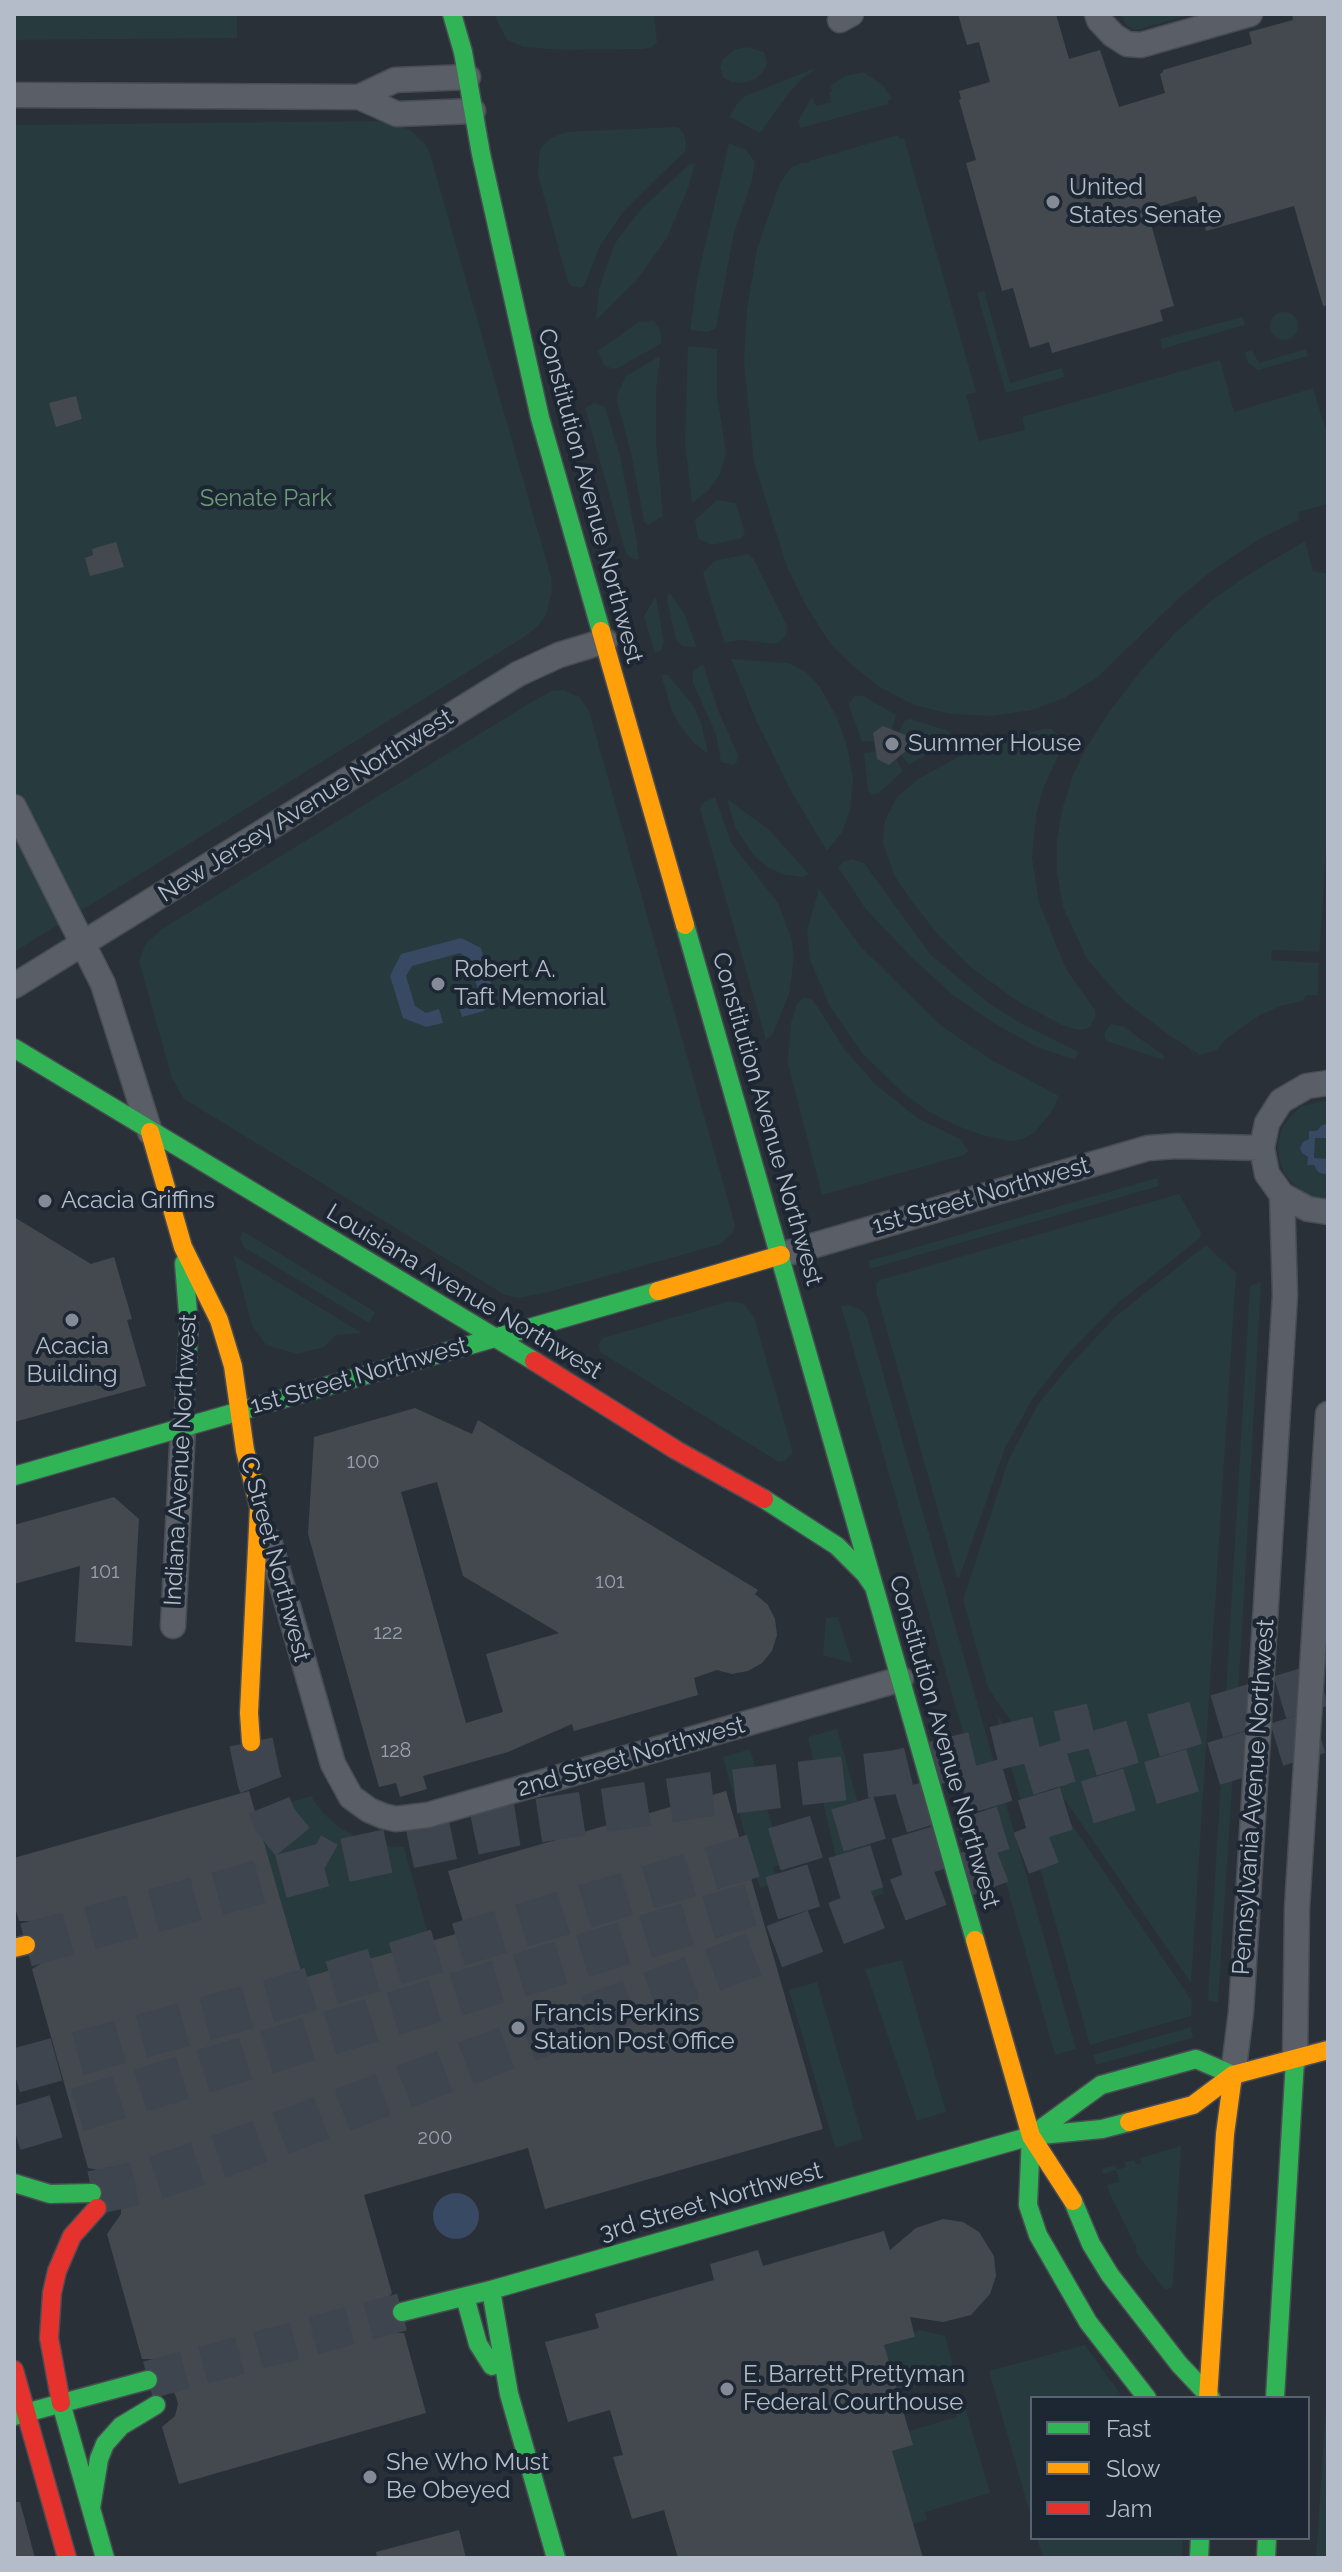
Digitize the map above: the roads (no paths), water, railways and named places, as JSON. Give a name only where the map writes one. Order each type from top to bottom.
[{"type":"main road","name":"Constitution Avenue Northwest","points":[[452,14],[468,77],[530,377],[1031,2136],[1071,2196],[1091,2244],[1110,2275],[1208,2396]]},
{"type":"main road","name":"Louisiana Avenue Northwest","points":[[14,1048],[676,1450],[823,1535],[850,1557],[877,1590]]},
{"type":"main road","name":"C Street Northwest","points":[[150,1132],[183,1247],[219,1320],[233,1366],[245,1450],[259,1507]]},
{"type":"main road","name":"Indiana Avenue Northwest","points":[[183,1247],[189,1326],[183,1427]]},
{"type":"main road","name":"1st Street Northwest","points":[[14,1476],[781,1255]]},
{"type":"main road","points":[[251,1742],[249,1713],[259,1507]]},
{"type":"main road","name":"3rd Street Northwest","points":[[402,2312],[491,2290],[1031,2136],[1102,2129],[1193,2105],[1233,2075],[1328,2050]]},
{"type":"main road","name":"3rd Street Northwest","points":[[1031,2136],[1101,2085],[1196,2059],[1233,2075]]},
{"type":"main road","name":"Pennsylvania Avenue Northwest","points":[[1275,2396],[1295,2060]]},
{"type":"main road","name":"Pennsylvania Avenue Northwest","points":[[1209,2396],[1225,2134],[1233,2075]]},
{"type":"main road","name":"Constitution Avenue Northwest","points":[[1031,2136],[1028,2205],[1038,2235],[1088,2322],[1145,2396]]},
{"type":"main road","points":[[14,2183],[50,2194],[95,2201],[72,2236],[57,2271],[49,2338],[61,2403],[105,2558]]},
{"type":"main road","points":[[491,2290],[509,2394],[556,2558]]},
{"type":"main road","points":[[465,2297],[478,2344],[509,2394]]},
{"type":"main road","points":[[14,2370],[20,2415],[67,2558]]},
{"type":"main road","points":[[20,2415],[148,2380]]},
{"type":"main road","points":[[91,2508],[99,2459],[105,2444],[121,2426],[156,2405]]},
{"type":"street","points":[[1097,14],[1113,35],[1127,44],[1141,45],[1250,14]]},
{"type":"street","points":[[359,97],[395,80],[468,77]]},
{"type":"street","points":[[14,95],[359,97],[397,114],[473,111]]},
{"type":"street","name":"New Jersey Avenue Northwest","points":[[14,986],[518,674],[559,655],[605,641]]},
{"type":"street","name":"C Street Northwest","points":[[14,807],[103,984],[150,1132]]},
{"type":"street","points":[[1328,1083],[1307,1086],[1281,1101],[1267,1123],[1262,1148],[1267,1174],[1282,1195],[1308,1209],[1328,1212]]},
{"type":"street","name":"1st Street Northwest","points":[[781,1255],[1148,1148],[1262,1148]]},
{"type":"street","name":"Pennsylvania Avenue Northwest","points":[[1233,2075],[1241,2012],[1285,1295],[1282,1195]]},
{"type":"street","name":"Pennsylvania Avenue Northwest","points":[[1295,2060],[1297,1908],[1328,1414]]},
{"type":"street","name":"Indiana Avenue Northwest","points":[[173,1626],[183,1427]]},
{"type":"street","name":"C Street Northwest","points":[[259,1507],[333,1764],[344,1788],[360,1805]]},
{"type":"street","name":"2nd Street Northwest","points":[[360,1805],[396,1819],[428,1815],[901,1679]]},
{"type":"water","points":[[461,938],[481,948],[493,991],[484,1011],[462,1017],[458,1003],[472,999],[478,989],[469,959],[460,953],[412,966],[406,976],[415,1006],[426,1013],[439,1009],[443,1023],[426,1027],[403,1018],[390,976],[401,954]]},
{"type":"water","points":[[1328,1124],[1328,1138],[1315,1138],[1314,1158],[1328,1159],[1328,1173],[1323,1174],[1314,1165],[1307,1165],[1308,1157],[1300,1148],[1309,1139],[1309,1131],[1317,1131]]},
{"type":"water","points":[[456,2193],[472,2200],[479,2216],[472,2232],[456,2239],[440,2232],[433,2216],[440,2200]]},
{"type":"tunnel","points":[[14,2071],[277,1999],[1328,1683]]},
{"type":"tunnel","points":[[26,1945],[327,1864],[516,1824],[712,1794],[897,1772],[1092,1725]]},
{"type":"tunnel","points":[[14,2129],[1328,1729]]},
{"type":"tunnel","points":[[251,1742],[259,1780],[275,1820],[297,1847],[327,1864]]},
{"type":"tunnel","points":[[92,2193],[143,2182],[221,2156],[1051,1842]]},
{"type":"tunnel","points":[[148,2380],[402,2312]]},
{"type":"place","name":"United States Senate","points":[[1053,202]]},
{"type":"place","name":"Summer House","points":[[892,744]]},
{"type":"place","name":"Robert A. Taft Memorial","points":[[438,984]]},
{"type":"place","name":"Acacia Griffins","points":[[45,1201]]},
{"type":"place","name":"Acacia Building","points":[[72,1320]]},
{"type":"place","name":"Francis Perkins Station Post Office","points":[[518,2028]]},
{"type":"place","name":"E. Barrett Prettyman Federal Courthouse","points":[[727,2389]]},
{"type":"place","name":"She Who Must Be Obeyed","points":[[370,2477]]},
{"type":"park label","name":"Senate Park","points":[[266,499]]}]
